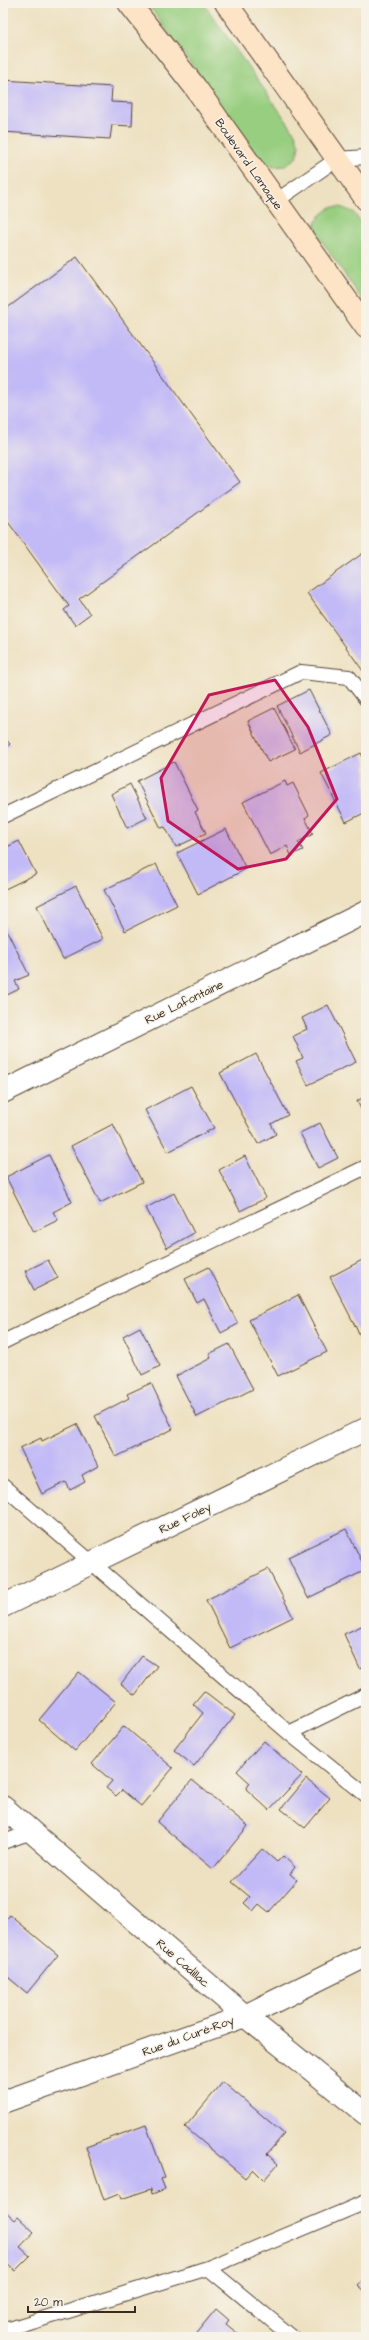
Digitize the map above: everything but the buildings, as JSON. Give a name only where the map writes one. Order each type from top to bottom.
[{"type":"street","name":"Boulevard Lamaque","points":[[129,3],[195,87],[366,327]]},
{"type":"street","points":[[226,3],[366,199]]},
{"type":"street","name":"Rue Lafontaine","points":[[3,1092],[366,912]]},
{"type":"street","name":"Rue Foley","points":[[3,1606],[366,1429]]},
{"type":"street","name":"Rue Cadillac","points":[[3,1807],[245,2016],[366,2114]]},
{"type":"street","name":"Rue du Curé-Roy","points":[[3,2102],[245,2016],[366,1956]]},
{"type":"lane","points":[[276,201],[337,159],[366,157]]},
{"type":"lane","points":[[3,816],[301,672],[349,676],[366,699]]},
{"type":"lane","points":[[3,1342],[366,1167]]},
{"type":"lane","points":[[3,1486],[289,1733],[366,1795]]},
{"type":"lane","points":[[289,1733],[366,1695]]},
{"type":"lane","points":[[3,1842],[32,1832]]},
{"type":"lane","points":[[3,2331],[208,2268],[366,2202]]},
{"type":"lane","points":[[208,2268],[292,2337]]},
{"type":"highlighted area","points":[[275,680],[308,727],[337,799],[286,859],[238,869],[168,821],[161,778],[209,695]]},
{"type":"green space","points":[[147,3],[203,3],[295,133],[299,145],[297,157],[285,166],[273,167],[258,156]]},
{"type":"green space","points":[[331,207],[340,207],[353,212],[366,230],[366,305],[319,237],[315,224],[320,216]]}]
